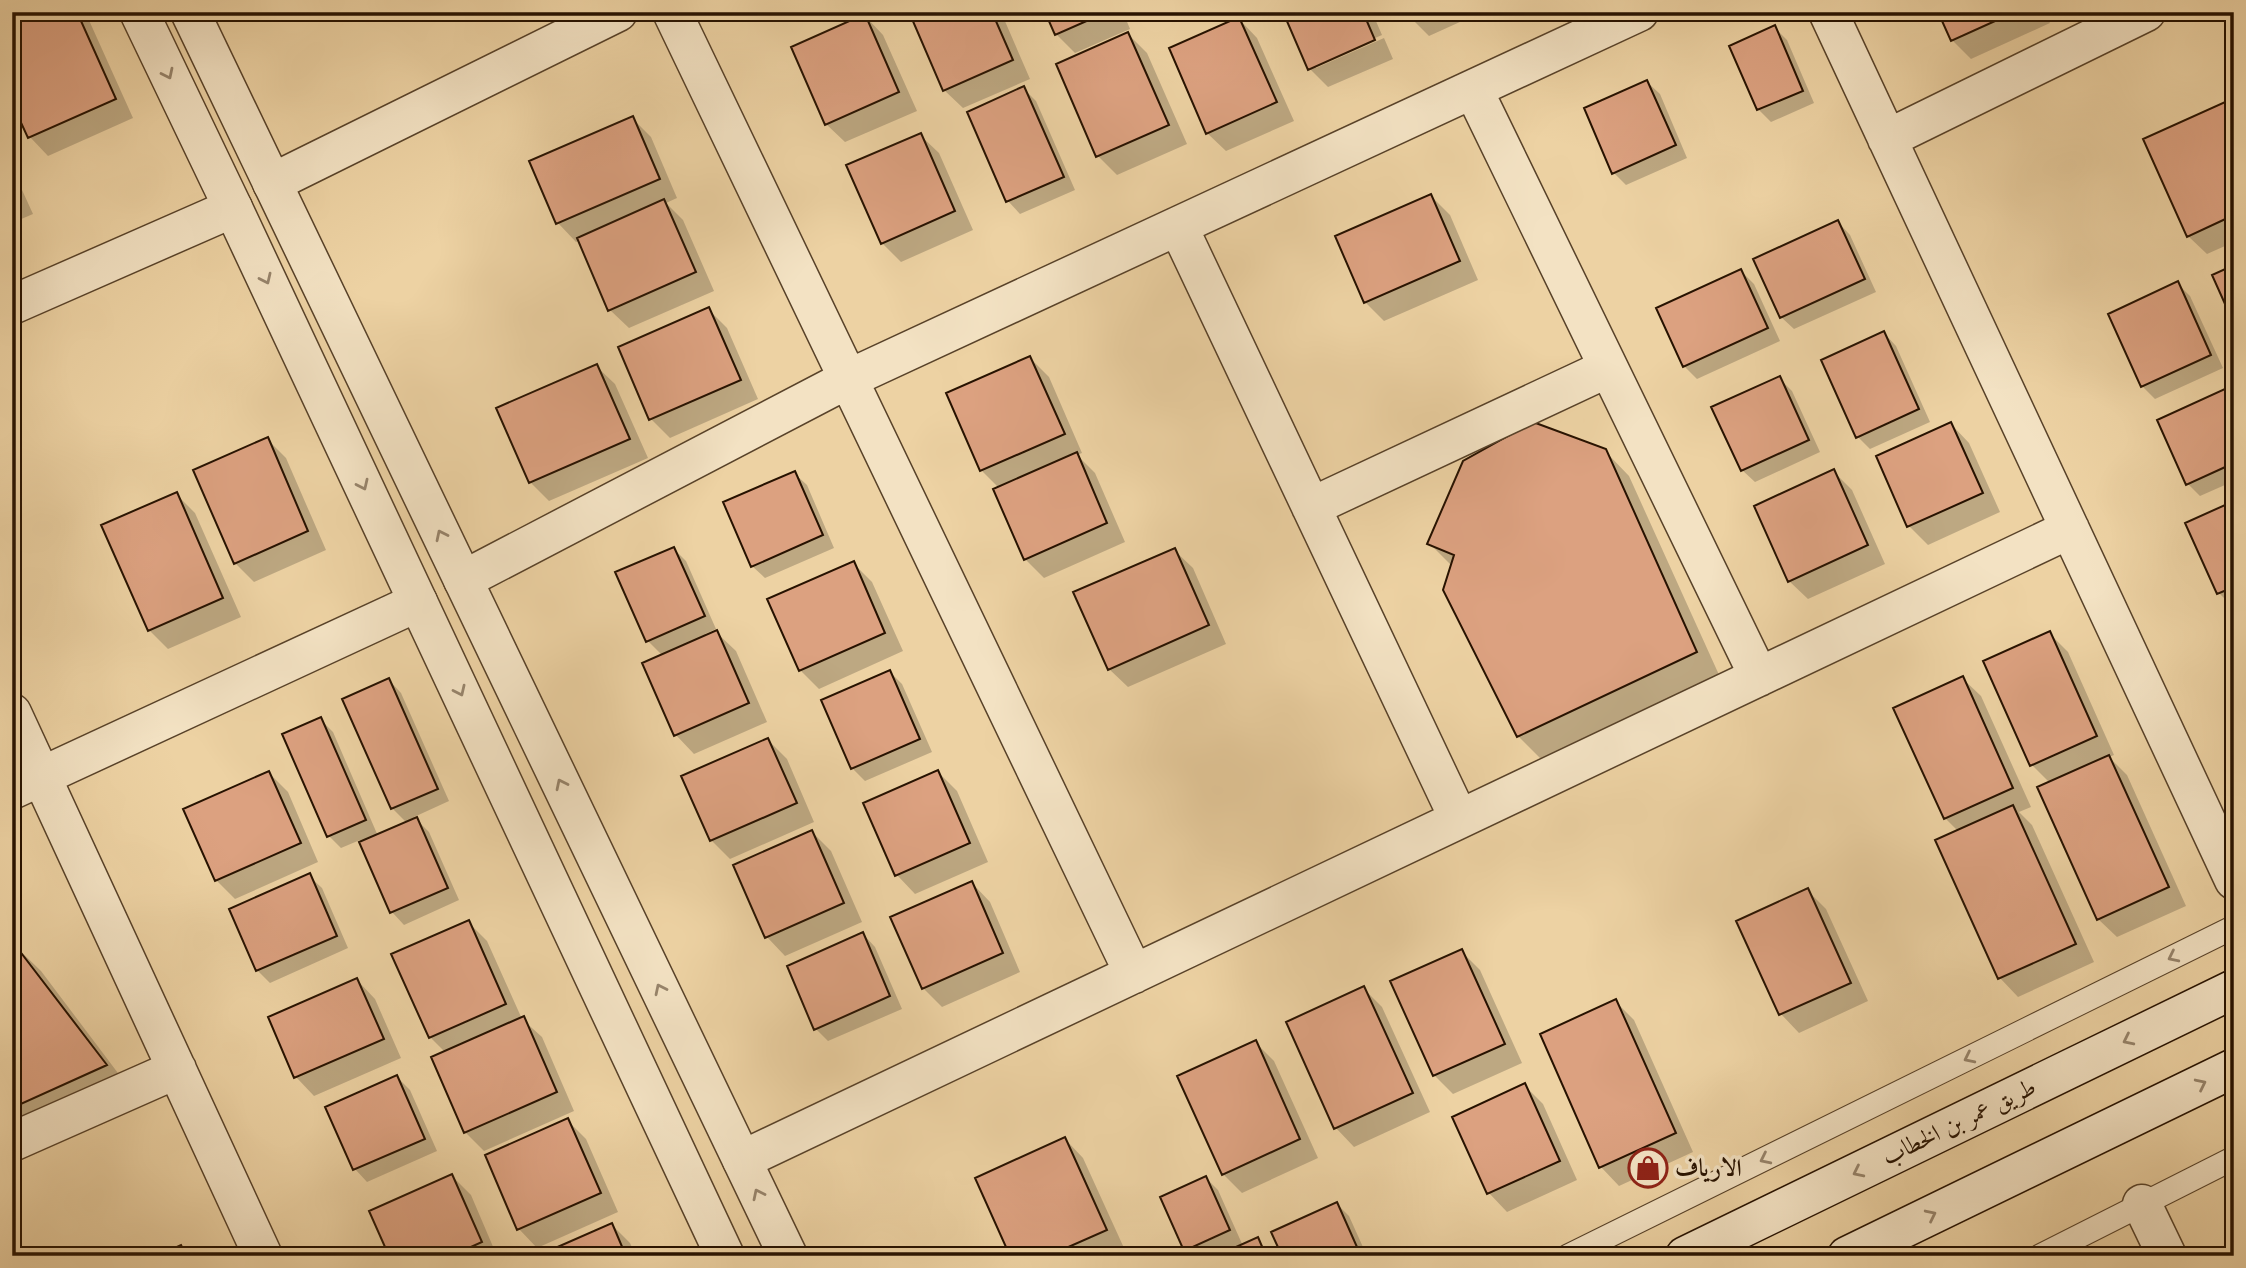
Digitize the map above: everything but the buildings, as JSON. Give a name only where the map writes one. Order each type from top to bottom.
[{"type":"street","points":[[139,12],[725,1256]]},
{"type":"street","points":[[190,12],[788,1256]]},
{"type":"street","points":[[272,183],[618,12]]},
{"type":"street","points":[[672,12],[1134,974]]},
{"type":"street","points":[[463,580],[848,379],[1639,12]]},
{"type":"street","points":[[1828,12],[2234,880]]},
{"type":"street","points":[[1887,138],[2146,12]]},
{"type":"street","points":[[1473,89],[1759,677]]},
{"type":"street","points":[[12,305],[233,208]]},
{"type":"street","points":[[1178,226],[1459,819]]},
{"type":"street","points":[[1311,508],[1608,368]]},
{"type":"street","points":[[742,1160],[2070,529]]},
{"type":"street","points":[[27,783],[418,602]]},
{"type":"street","points":[[12,713],[27,783],[177,1069],[263,1256]]},
{"type":"street","name":"طريق عمر بن الخطاب","points":[[1685,1256],[2234,989]]},
{"type":"street","points":[[1847,1256],[2234,1068]]},
{"type":"street","points":[[12,1142],[177,1069]]},
{"type":"street","points":[[2142,1204],[2167,1256]]},
{"type":"lane","points":[[1568,1256],[2234,927]]},
{"type":"lane","points":[[2040,1256],[2234,1158]]},
{"type":"place","name":"الارياف","points":[[1648,1168]]}]
